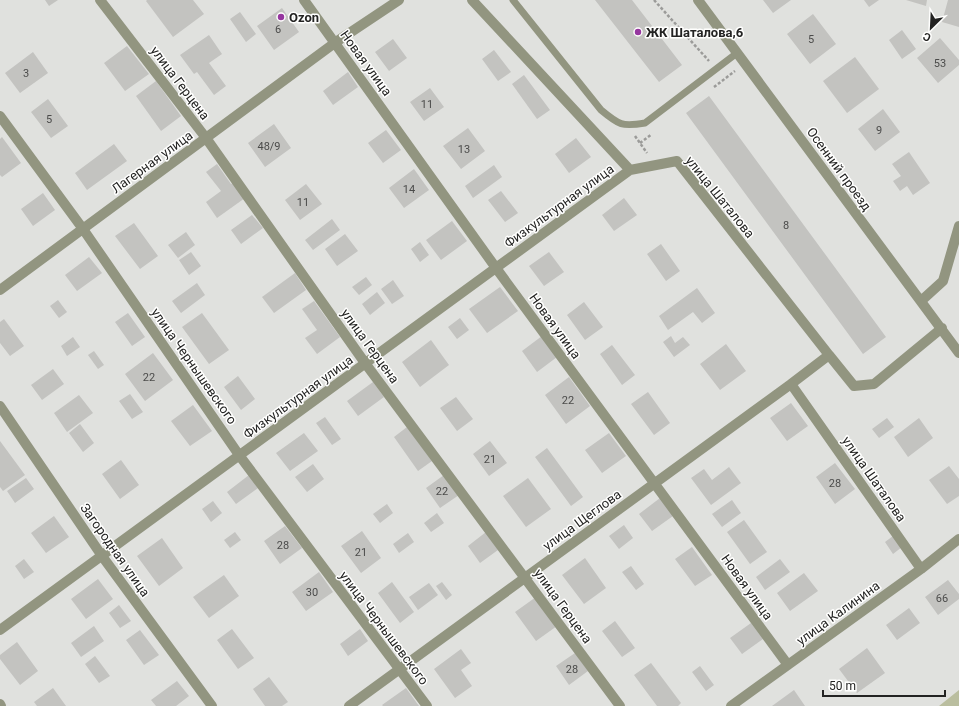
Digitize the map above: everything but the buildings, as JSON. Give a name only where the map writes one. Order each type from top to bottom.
[{"type":"street","name":"улица Герцена","points":[[100,0],[206,138],[366,363],[526,577],[620,706]]},
{"type":"street","name":"Новая улица","points":[[304,0],[336,42],[496,268],[788,665]]},
{"type":"street","name":"Лагерная улица","points":[[0,290],[336,42],[399,0]]},
{"type":"street","points":[[472,0],[630,170]]},
{"type":"street","name":"Осенний проезд","points":[[698,0],[959,353]]},
{"type":"street","name":"улица Чернышевского","points":[[0,116],[83,229],[239,455],[427,706]]},
{"type":"street","name":"улица Шаталова","points":[[630,170],[677,161],[828,355],[854,386],[874,384],[942,328]]},
{"type":"street","name":"Физкультурная улица","points":[[0,630],[630,170]]},
{"type":"street","points":[[921,301],[943,281],[959,226]]},
{"type":"street","points":[[791,384],[828,355]]},
{"type":"street","name":"улица Шаталова","points":[[791,384],[921,569]]},
{"type":"street","name":"улица Щеглова","points":[[349,706],[791,384]]},
{"type":"street","name":"Загородная улица","points":[[0,406],[102,556],[212,706]]},
{"type":"street","name":"улица Калинина","points":[[731,706],[921,569],[959,539]]},
{"type":"lane","points":[[513,0],[601,110],[615,122],[628,126],[645,123],[737,53]]},
{"type":"path","points":[[654,0],[716,69]]},
{"type":"path","points":[[628,126],[655,165]]},
{"type":"green space","points":[[959,690],[959,706],[939,706]]},
{"type":"place","name":"Ozon","points":[[281,17]]},
{"type":"place","name":"ЖК Шаталова,6","points":[[638,32]]}]
